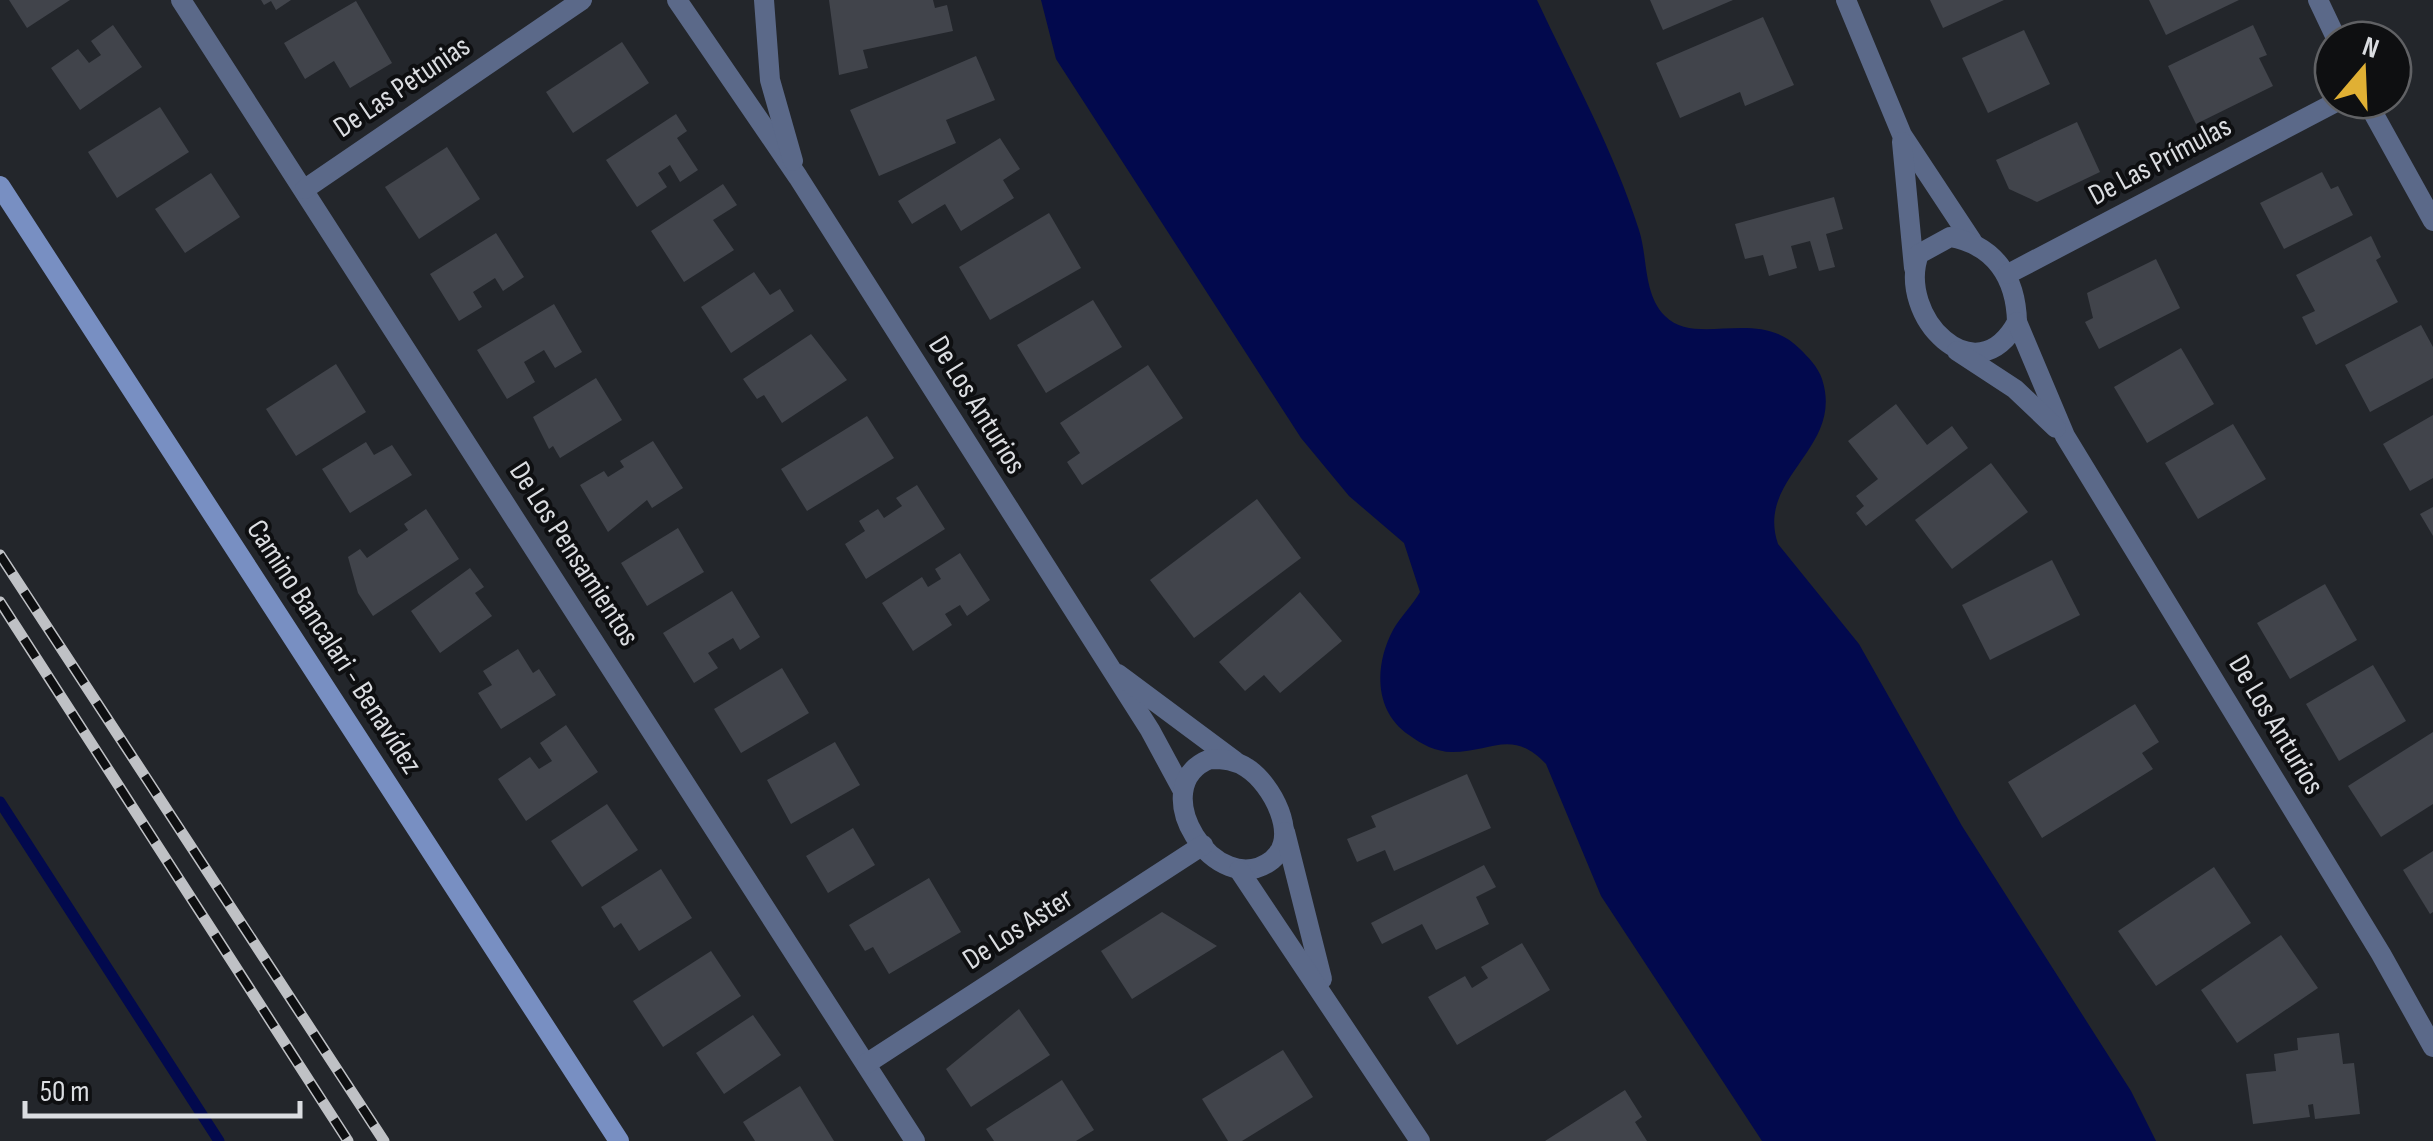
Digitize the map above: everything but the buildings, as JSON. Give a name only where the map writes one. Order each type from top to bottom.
[{"type":"main road","name":"Camino Bancalari - Benavídez","points":[[0,186],[619,1141]]},
{"type":"street","name":"De Los Pensamientos","points":[[180,0],[915,1141]]},
{"type":"street","name":"De Las Petunias","points":[[305,189],[582,0]]},
{"type":"street","points":[[677,0],[798,177]]},
{"type":"street","points":[[764,0],[770,80],[798,177]]},
{"type":"street","points":[[1846,0],[1902,135],[1972,241],[2008,274],[2018,322],[2064,436]]},
{"type":"street","name":"De Las Prímulas","points":[[2008,274],[2313,114]]},
{"type":"street","points":[[2377,120],[2433,221]]},
{"type":"street","points":[[1902,135],[1917,296],[1927,321],[1952,348],[2015,388],[2064,436]]},
{"type":"street","name":"De Los Anturios","points":[[798,177],[1104,664],[1150,730],[1183,791]]},
{"type":"street","points":[[1914,269],[1920,254],[1934,243],[1950,238],[1972,241]]},
{"type":"street","points":[[1952,348],[1985,352],[1998,347],[2018,322]]},
{"type":"street","name":"De Los Anturios","points":[[2064,436],[2381,954],[2433,1047]]},
{"type":"street","points":[[1104,664],[1250,769],[1269,789],[1282,820],[1326,995]]},
{"type":"street","points":[[1236,762],[1210,759],[1198,764],[1183,791],[1184,818],[1203,845],[1225,866],[1239,870],[1262,866],[1276,857],[1284,840],[1282,820]]},
{"type":"street","name":"De Los Aster","points":[[866,1064],[1203,845]]},
{"type":"street","points":[[1239,870],[1420,1141]]},
{"type":"shaded area","points":[[1041,0],[1537,0],[1617,171],[1639,230],[1649,287],[1658,307],[1678,325],[1694,329],[1766,330],[1800,349],[1818,370],[1826,403],[1822,425],[1778,500],[1774,521],[1778,544],[1859,644],[1962,826],[2131,1091],[2156,1141],[1762,1141],[1601,896],[1546,764],[1534,753],[1512,744],[1452,752],[1435,749],[1409,735],[1389,714],[1381,687],[1383,658],[1393,630],[1420,592],[1404,543],[1349,496],[1301,438],[1056,59]]},
{"type":"waterway","points":[[0,802],[219,1141]]},
{"type":"railway","points":[[0,555],[384,1141]]},
{"type":"railway","points":[[0,602],[348,1141]]}]
